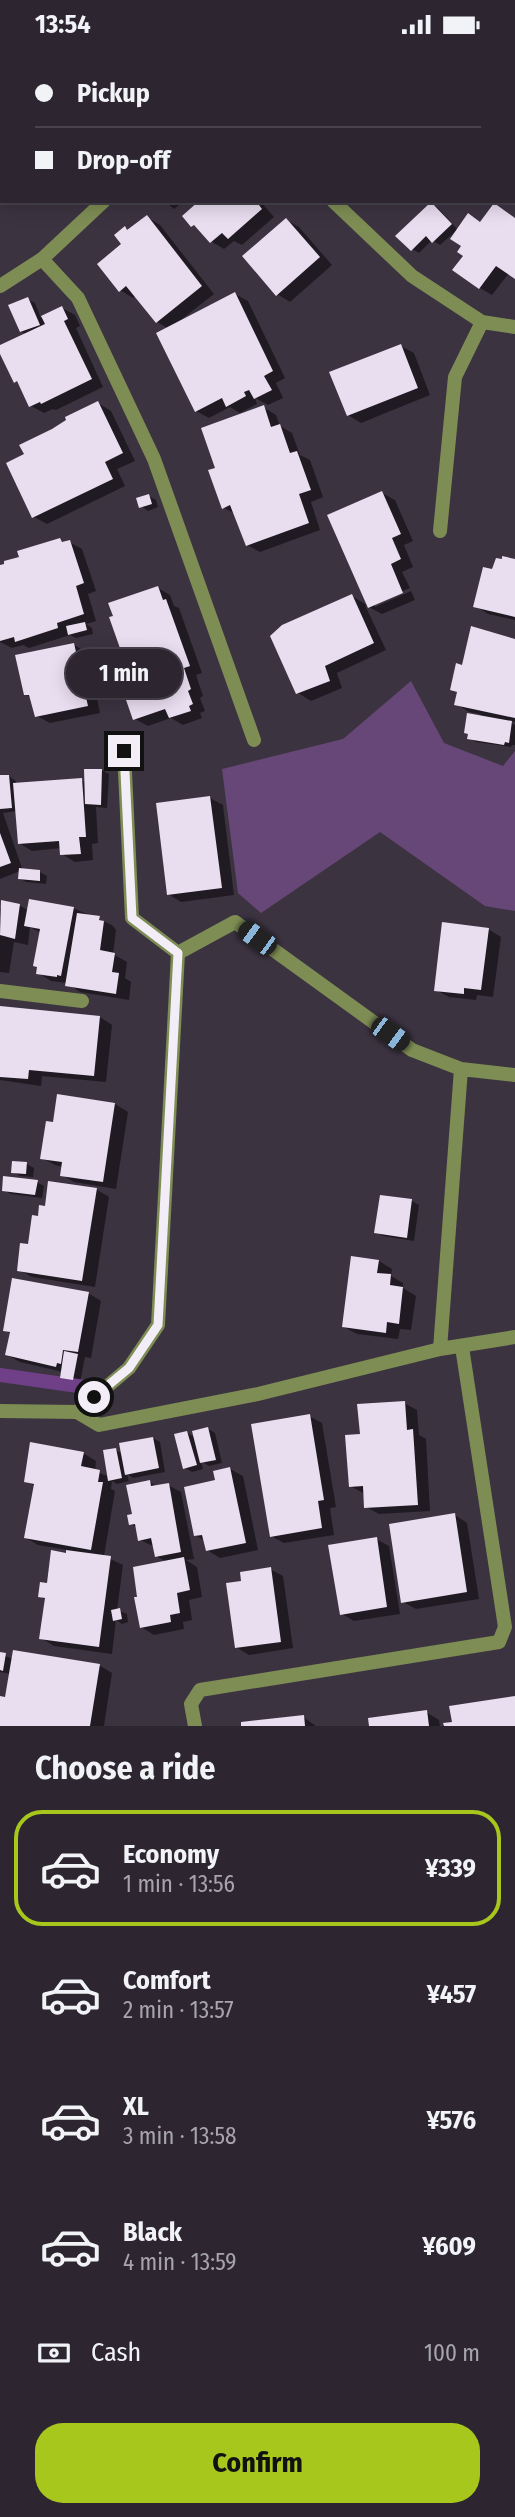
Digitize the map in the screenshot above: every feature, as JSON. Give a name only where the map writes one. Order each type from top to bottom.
[{"type":"street","points":[[0,286],[43,259],[102,203]]},
{"type":"street","points":[[335,203],[412,275],[482,321],[515,327]]},
{"type":"street","points":[[43,259],[78,297],[154,459],[254,740]]},
{"type":"street","points":[[440,531],[455,377],[482,321]]},
{"type":"street","points":[[124,751],[132,918],[178,953]]},
{"type":"street","points":[[178,953],[235,922],[412,1050],[461,1069],[515,1075]]},
{"type":"street","points":[[77,1412],[129,1368],[158,1325],[178,953]]},
{"type":"street","points":[[0,991],[82,1001]]},
{"type":"street","points":[[440,1349],[461,1069]]},
{"type":"street","points":[[0,1411],[77,1412],[99,1425],[258,1394],[440,1349],[515,1337]]},
{"type":"street","points":[[195,1726],[191,1703],[200,1690],[499,1641],[505,1627],[462,1347]]},
{"type":"shaded area","points":[[411,681],[444,743],[503,766],[515,751],[515,911],[485,906],[380,832],[261,913],[238,893],[222,769],[343,739]]},
{"type":"building","points":[[197,203],[258,203],[262,209],[228,239],[222,233],[210,243],[182,216]]},
{"type":"building","points":[[430,203],[452,224],[432,243],[426,236],[411,251],[395,236]]},
{"type":"building","points":[[494,203],[515,218],[515,279],[496,266],[479,289],[452,270],[463,256],[457,252],[461,246],[450,239],[468,213],[480,222]]},
{"type":"building","points":[[147,215],[202,286],[156,323],[126,286],[119,292],[97,264],[121,244],[114,235],[125,226],[127,230]]},
{"type":"building","points":[[286,218],[320,257],[276,296],[242,256]]},
{"type":"building","points":[[235,292],[273,371],[264,376],[272,390],[254,399],[249,390],[244,392],[246,396],[226,407],[222,398],[195,412],[156,333]]},
{"type":"building","points":[[28,297],[40,325],[20,332],[8,305]]},
{"type":"building","points":[[62,306],[68,319],[64,321],[92,379],[41,404],[40,402],[29,407],[0,354],[0,345],[45,324],[41,316]]},
{"type":"building","points":[[401,344],[418,388],[347,416],[329,372]]},
{"type":"building","points":[[98,401],[123,453],[105,462],[113,479],[32,518],[6,463],[24,454],[19,445]]},
{"type":"building","points":[[264,405],[271,427],[280,424],[290,453],[297,451],[311,490],[299,494],[309,523],[246,546],[230,505],[222,509],[208,470],[215,468],[201,428]]},
{"type":"building","points":[[382,491],[401,534],[392,538],[401,559],[391,564],[403,593],[368,608],[327,515]]},
{"type":"building","points":[[149,494],[152,504],[139,508],[136,498]]},
{"type":"building","points":[[60,538],[62,542],[70,540],[84,583],[76,586],[84,614],[57,623],[58,628],[15,642],[14,637],[0,641],[0,565],[4,564],[4,561],[19,557],[17,551]]},
{"type":"building","points":[[502,556],[515,559],[515,617],[473,607],[483,567],[492,569],[496,558],[502,559]]},
{"type":"building","points":[[158,586],[163,600],[166,599],[190,666],[184,668],[193,704],[189,706],[191,711],[169,718],[165,709],[133,720],[125,697],[121,699],[112,672],[121,669],[115,653],[121,651],[109,617],[113,616],[108,603]]},
{"type":"building","points":[[352,594],[374,643],[325,666],[330,681],[296,694],[270,636],[282,625]]},
{"type":"building","points":[[85,622],[87,630],[68,635],[66,626]]},
{"type":"building","points":[[471,626],[515,639],[515,718],[454,705],[457,692],[450,690],[456,663],[462,665]]},
{"type":"building","points":[[74,643],[88,706],[35,717],[29,695],[24,695],[15,655]]},
{"type":"building","points":[[467,713],[512,721],[509,743],[505,742],[504,745],[467,739],[468,734],[464,733]]},
{"type":"building","points":[[84,769],[102,769],[101,805],[85,804]]},
{"type":"building","points":[[0,775],[9,775],[12,808],[0,809]]},
{"type":"building","points":[[82,778],[86,837],[79,837],[81,854],[60,855],[59,841],[18,844],[13,783]]},
{"type":"building","points":[[210,796],[222,888],[167,895],[156,803]]},
{"type":"building","points":[[0,833],[11,863],[0,867]]},
{"type":"building","points":[[19,868],[40,870],[40,881],[18,879]]},
{"type":"building","points":[[29,899],[74,907],[61,976],[36,974],[37,967],[33,966],[40,929],[24,926]]},
{"type":"building","points":[[1,900],[20,904],[15,939],[0,935]]},
{"type":"building","points":[[77,913],[100,916],[99,920],[104,921],[100,950],[115,953],[112,972],[119,973],[116,994],[65,986]]},
{"type":"building","points":[[442,922],[489,928],[481,990],[464,988],[464,994],[434,991]]},
{"type":"building","points":[[0,1006],[100,1016],[94,1076],[29,1070],[28,1079],[0,1077]]},
{"type":"building","points":[[57,1094],[115,1103],[103,1182],[60,1176],[62,1162],[40,1159],[46,1121],[53,1122]]},
{"type":"building","points":[[12,1161],[27,1162],[26,1174],[11,1173]]},
{"type":"building","points":[[3,1176],[38,1180],[35,1195],[2,1191]]},
{"type":"building","points":[[48,1181],[97,1188],[82,1281],[17,1271],[20,1243],[28,1244],[32,1215],[38,1216],[39,1205],[45,1206]]},
{"type":"building","points":[[380,1195],[412,1199],[407,1238],[374,1233]]},
{"type":"building","points":[[351,1256],[379,1260],[377,1273],[391,1274],[390,1285],[403,1287],[399,1324],[387,1322],[386,1333],[342,1327]]},
{"type":"building","points":[[12,1278],[89,1292],[78,1352],[63,1350],[61,1364],[57,1363],[56,1367],[5,1355],[10,1332],[3,1331]]},
{"type":"building","points":[[64,1351],[78,1354],[73,1380],[60,1378]]},
{"type":"building","points":[[405,1401],[407,1430],[413,1429],[418,1505],[364,1508],[363,1486],[349,1487],[345,1435],[360,1434],[357,1404]]},
{"type":"building","points":[[310,1414],[324,1500],[318,1501],[322,1528],[270,1537],[251,1424]]},
{"type":"building","points":[[208,1427],[216,1460],[200,1463],[192,1431]]},
{"type":"building","points":[[187,1431],[197,1465],[183,1469],[174,1434]]},
{"type":"building","points":[[153,1437],[159,1468],[125,1475],[119,1443]]},
{"type":"building","points":[[30,1442],[84,1452],[81,1466],[100,1470],[98,1482],[103,1482],[91,1550],[24,1538],[34,1484],[24,1482]]},
{"type":"building","points":[[116,1448],[122,1478],[108,1481],[103,1450]]},
{"type":"building","points":[[230,1467],[246,1543],[206,1551],[202,1535],[194,1536],[184,1487],[215,1480],[213,1471]]},
{"type":"building","points":[[150,1480],[151,1486],[169,1483],[181,1552],[155,1557],[151,1538],[138,1541],[135,1524],[129,1525],[127,1515],[132,1514],[126,1485]]},
{"type":"building","points":[[455,1513],[467,1592],[401,1603],[389,1524]]},
{"type":"building","points":[[377,1537],[387,1607],[340,1615],[328,1545]]},
{"type":"building","points":[[51,1550],[111,1556],[99,1647],[39,1639],[45,1598],[38,1597],[40,1582],[47,1583]]},
{"type":"building","points":[[184,1557],[190,1590],[177,1593],[180,1613],[170,1615],[171,1622],[140,1628],[134,1597],[137,1597],[133,1567]]},
{"type":"building","points":[[271,1567],[281,1642],[235,1648],[226,1583],[241,1581],[240,1572]]},
{"type":"building","points":[[120,1608],[122,1619],[113,1621],[111,1610]]},
{"type":"building","points":[[13,1650],[100,1664],[90,1726],[0,1726],[0,1696],[5,1697]]},
{"type":"building","points":[[0,1652],[6,1653],[3,1671],[0,1670]]},
{"type":"building","points":[[515,1696],[515,1726],[444,1726],[443,1723],[452,1722],[449,1706]]},
{"type":"building","points":[[427,1710],[429,1726],[369,1726],[368,1718]]},
{"type":"building","points":[[304,1715],[305,1726],[241,1726],[241,1722]]},
{"type":"waterway","points":[[0,1375],[92,1388]]},
{"type":"route","points":[[94,1397],[129,1368],[158,1325],[178,953],[132,918],[124,751]]}]
